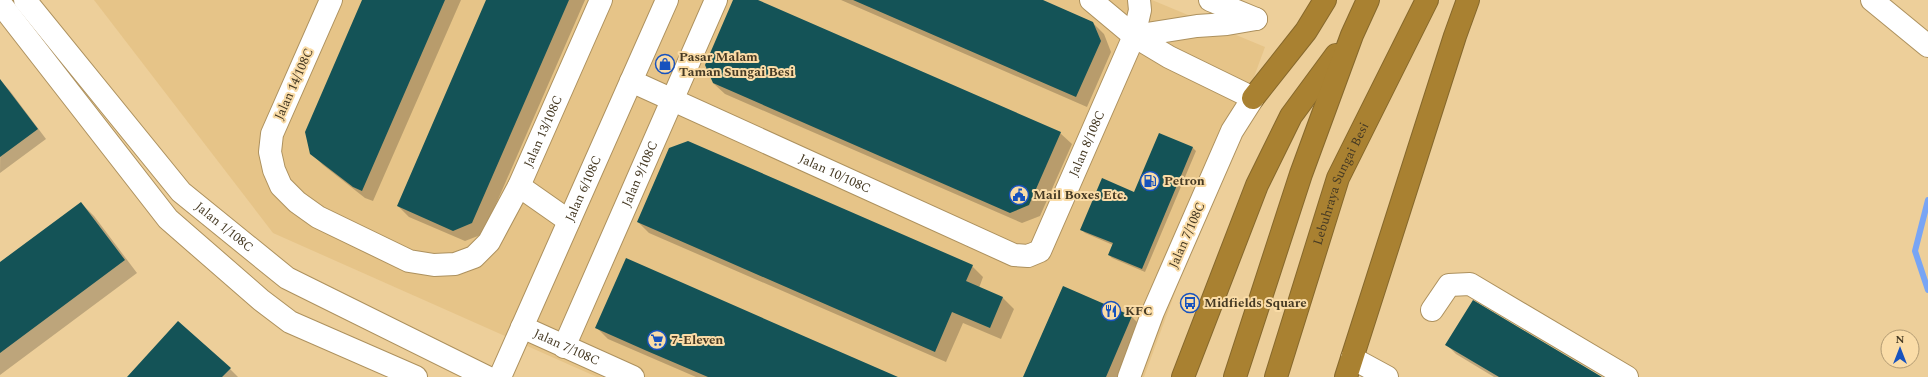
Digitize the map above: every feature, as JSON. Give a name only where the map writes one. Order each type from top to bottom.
[{"type":"highway","points":[[1253,98],[1306,30],[1325,0]]},
{"type":"highway","points":[[1235,377],[1301,174],[1352,35],[1368,0]]},
{"type":"highway","name":"Lebuhraya Sungai Besi","points":[[1276,377],[1338,178],[1427,0]]},
{"type":"highway","points":[[1349,368],[1455,36],[1468,0]]},
{"type":"highway","points":[[1183,377],[1256,185],[1291,116],[1352,35]]},
{"type":"street","name":"Jalan 1/108C","points":[[25,0],[181,192],[287,278],[487,377]]},
{"type":"street","name":"Jalan 14/108C","points":[[331,0],[272,134],[270,152],[274,170],[281,186],[297,202],[318,217],[409,260],[434,265],[455,264],[474,257]]},
{"type":"street","name":"Jalan 13/108C","points":[[474,257],[489,242],[519,186],[601,0]]},
{"type":"street","name":"Jalan 6/108C","points":[[500,377],[667,0]]},
{"type":"street","name":"Jalan 9/108C","points":[[564,347],[716,0]]},
{"type":"street","points":[[1091,0],[1134,36],[1169,57],[1253,98]]},
{"type":"street","name":"Jalan 8/108C","points":[[1040,251],[1134,36],[1140,10],[1140,0]]},
{"type":"street","points":[[1134,36],[1197,26],[1227,24],[1256,19],[1210,0]]},
{"type":"street","points":[[1872,0],[1928,46]]},
{"type":"street","points":[[0,3],[168,219],[261,300],[290,322],[416,377]]},
{"type":"street","name":"Jalan 10/108C","points":[[631,81],[1014,255],[1028,256],[1040,251]]},
{"type":"street","name":"Jalan 7/108C","points":[[1131,376],[1153,312],[1232,131],[1253,98]]},
{"type":"street","points":[[519,186],[569,220]]},
{"type":"street","points":[[1432,310],[1449,285],[1470,284],[1627,377]]},
{"type":"street","name":"Jalan 7/108C","points":[[522,328],[633,377]]},
{"type":"street","points":[[1349,368],[1387,377]]},
{"type":"shaded area","points":[[94,0],[1152,0],[1265,47],[1144,377],[597,377],[273,233]]},
{"type":"building","points":[[362,0],[445,0],[362,191],[353,187],[310,154],[305,132]]},
{"type":"building","points":[[486,0],[569,0],[472,223],[453,231],[397,206]]},
{"type":"building","points":[[733,0],[758,0],[1061,132],[1029,205],[1010,213],[713,83],[705,65]]},
{"type":"building","points":[[853,0],[1043,0],[1093,22],[1101,41],[1076,97]]},
{"type":"building","points":[[0,79],[38,129],[0,157]]},
{"type":"building","points":[[1159,133],[1193,147],[1142,269],[1108,255],[1113,243],[1080,230],[1102,178],[1134,192]]},
{"type":"building","points":[[688,141],[973,265],[966,281],[1003,297],[990,328],[952,312],[935,352],[637,222],[669,148]]},
{"type":"building","points":[[81,202],[125,260],[0,353],[0,262]]},
{"type":"building","points":[[626,258],[898,377],[708,377],[647,351],[595,328]]},
{"type":"building","points":[[1063,286],[1132,316],[1106,377],[1023,377]]},
{"type":"building","points":[[1473,300],[1602,377],[1499,377],[1445,345]]},
{"type":"building","points":[[178,321],[231,368],[222,377],[127,377]]},
{"type":"waterway","points":[[1928,200],[1915,251],[1928,290]]},
{"type":"place","name":"Pasar Malam Taman Sungai Besi","points":[[665,64]]},
{"type":"place","name":"Petron","points":[[1150,181]]},
{"type":"place","name":"Mail Boxes Etc.","points":[[1019,195]]},
{"type":"place","name":"Midfields Square","points":[[1190,303]]},
{"type":"place","name":"KFC","points":[[1111,311]]},
{"type":"place","name":"7-Eleven","points":[[657,340]]}]
